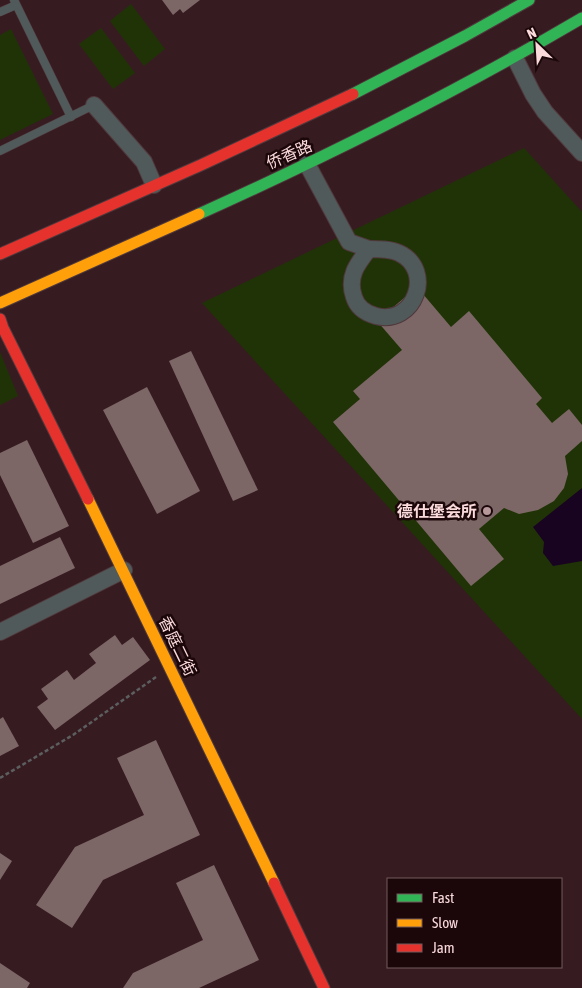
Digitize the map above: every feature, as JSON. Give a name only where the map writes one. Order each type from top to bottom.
[{"type":"main road","name":"侨香路","points":[[0,254],[337,103],[390,77],[529,0]]},
{"type":"main road","name":"侨香路","points":[[0,303],[307,164],[388,125],[515,58],[582,18]]},
{"type":"main road","name":"香庭二街","points":[[0,319],[124,570],[324,988]]},
{"type":"street","points":[[515,58],[533,94],[545,112],[582,153]]},
{"type":"street","points":[[94,105],[144,162],[154,185]]},
{"type":"street","points":[[307,164],[349,242],[369,249],[386,249],[399,253],[413,266],[418,276],[417,292],[413,301],[398,315],[387,318],[370,315],[355,302],[350,288],[351,275],[369,249]]},
{"type":"street","points":[[0,632],[124,570]]},
{"type":"lane","points":[[0,12],[15,2],[71,116]]},
{"type":"lane","points":[[0,151],[94,105]]},
{"type":"path","points":[[0,778],[112,710],[170,666]]},
{"type":"green space","points":[[131,4],[165,49],[144,66],[110,21]]},
{"type":"green space","points":[[101,28],[135,73],[113,89],[79,44]]},
{"type":"green space","points":[[11,29],[53,114],[0,140],[0,35]]},
{"type":"green space","name":"德仕堡会所","points":[[524,148],[582,212],[582,719],[202,303]]},
{"type":"green space","points":[[0,352],[18,396],[0,405]]},
{"type":"shaded area","points":[[582,488],[582,561],[553,566],[543,553],[544,542],[533,527]]},
{"type":"building","points":[[162,0],[200,0],[183,13],[180,9],[173,15]]},
{"type":"building","points":[[417,287],[451,327],[469,311],[542,398],[536,404],[552,423],[569,409],[582,425],[582,441],[565,456],[568,474],[564,488],[554,501],[538,510],[519,514],[504,508],[479,529],[504,559],[471,586],[333,422],[360,399],[353,391],[402,350],[377,321]]},
{"type":"building","points":[[191,351],[258,490],[233,501],[169,361]]},
{"type":"building","points":[[147,387],[200,491],[157,514],[103,410]]},
{"type":"building","points":[[27,440],[69,526],[33,543],[0,475],[0,453]]},
{"type":"building","points":[[60,537],[75,568],[0,604],[0,566]]},
{"type":"building","points":[[115,635],[122,645],[133,637],[150,660],[55,730],[37,707],[48,699],[41,689],[67,670],[74,680],[96,663],[89,654]]},
{"type":"building","points":[[3,717],[19,746],[0,756],[0,719]]},
{"type":"building","points":[[156,740],[200,835],[103,880],[72,928],[36,905],[75,847],[144,815],[117,758]]},
{"type":"building","points":[[0,853],[12,861],[0,880]]},
{"type":"building","points":[[214,865],[259,960],[199,988],[123,988],[133,973],[203,940],[176,883]]},
{"type":"building","points":[[0,963],[30,983],[27,988],[0,988]]},
{"type":"traffic: fast","points":[[353,94],[465,36],[529,0]]},
{"type":"traffic: fast","points":[[199,214],[297,169],[441,97],[582,18]]},
{"type":"traffic: slow","points":[[0,303],[199,214]]},
{"type":"traffic: slow","points":[[88,499],[274,883]]},
{"type":"traffic: jam","points":[[0,254],[201,165],[353,94]]},
{"type":"traffic: jam","points":[[0,319],[88,499]]},
{"type":"traffic: jam","points":[[274,883],[324,988]]},
{"type":"place","name":"德仕堡会所","points":[[487,511]]}]
